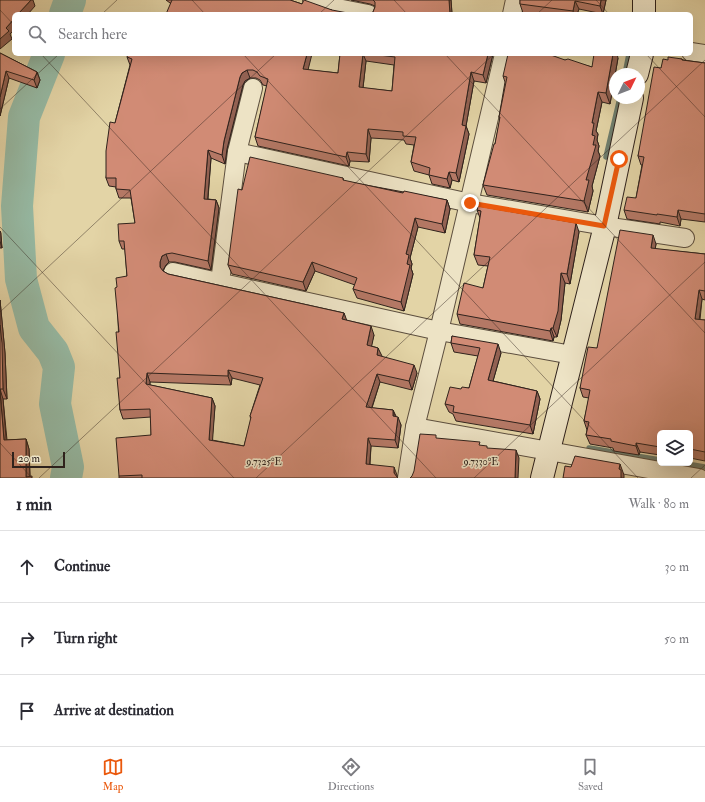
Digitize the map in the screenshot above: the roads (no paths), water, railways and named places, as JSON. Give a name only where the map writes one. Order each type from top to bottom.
[{"type":"main road","points":[[644,0],[644,12]]},
{"type":"main road","points":[[638,68],[642,56]]},
{"type":"main road","points":[[542,478],[604,226],[631,104]]},
{"type":"street","points":[[312,0],[337,8],[358,12]]},
{"type":"street","points":[[512,12],[515,0]]},
{"type":"street","points":[[693,52],[705,54]]},
{"type":"street","points":[[407,478],[415,427],[470,203],[504,56]]},
{"type":"street","points":[[220,282],[237,152],[253,88]]},
{"type":"street","points":[[237,152],[470,203],[685,238]]},
{"type":"street","points":[[173,272],[439,331],[572,355]]},
{"type":"street","points":[[415,427],[548,450],[650,474],[700,478]]},
{"type":"waterway","points":[[66,12],[70,0]]},
{"type":"waterway","points":[[48,56],[24,117],[17,206],[21,279],[34,328],[53,352],[59,367],[55,404],[68,467],[66,478]]},
{"type":"waterway","points":[[626,68],[629,56]]},
{"type":"waterway","points":[[606,157],[619,104]]},
{"type":"waterway","points":[[589,448],[657,459]]},
{"type":"waterway","points":[[693,465],[705,467]]}]
